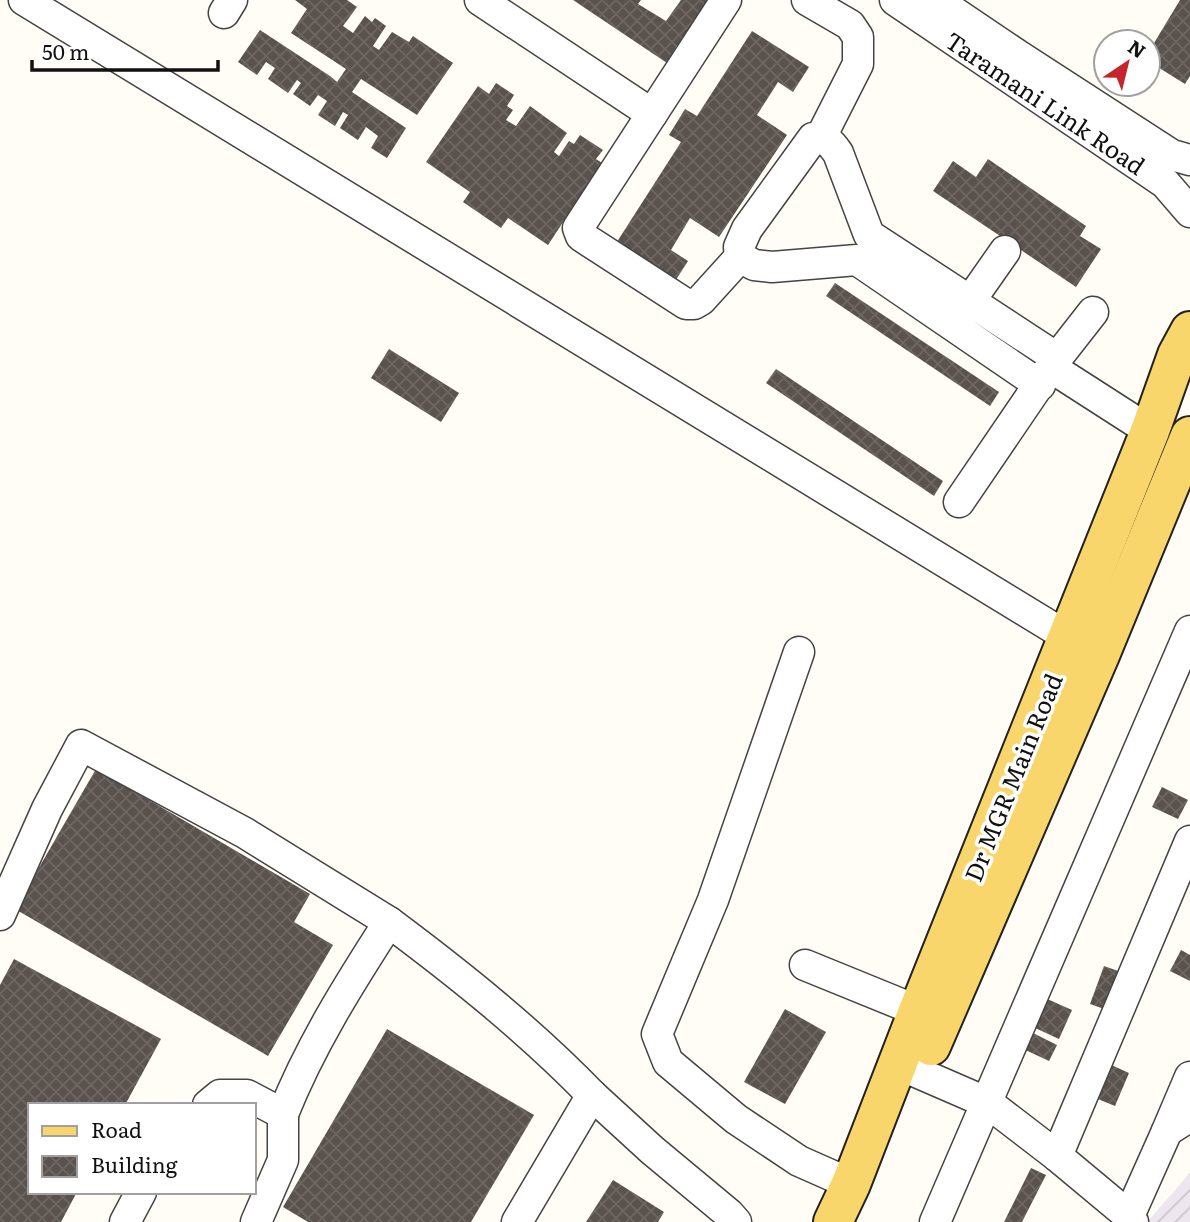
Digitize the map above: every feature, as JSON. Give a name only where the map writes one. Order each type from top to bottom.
[{"type":"main road","name":"Dr MGR Main Road","points":[[856,1222],[909,1069],[918,1011],[1150,430],[1186,349]]},
{"type":"main road","name":"Dr MGR Main Road","points":[[833,1222],[909,1069],[1100,655],[1190,436]]},
{"type":"street","points":[[24,0],[1068,637]]},
{"type":"street","points":[[480,0],[652,114]]},
{"type":"street","points":[[726,0],[578,228],[581,236],[686,304],[694,304],[701,300],[740,257],[739,247],[747,229],[813,138],[821,137],[831,142],[838,153],[869,235],[970,301],[1050,370]]},
{"type":"street","points":[[807,0],[850,25],[858,37],[858,64],[821,137]]},
{"type":"street","name":"Taramani Link Road","points":[[895,0],[1165,183],[1190,212]]},
{"type":"street","name":"Taramani Link Road","points":[[936,0],[1172,155],[1190,160]]},
{"type":"street","points":[[970,301],[1005,251]]},
{"type":"street","points":[[740,257],[754,265],[772,267],[857,260],[1150,430]]},
{"type":"street","points":[[959,502],[1093,312]]},
{"type":"street","points":[[935,1222],[1190,631]]},
{"type":"street","points":[[799,652],[712,900],[657,1034],[668,1062],[736,1119],[799,1161],[851,1184]]},
{"type":"street","points":[[0,915],[47,809],[81,745],[244,833],[388,922],[453,970],[556,1058],[652,1150],[736,1222]]},
{"type":"street","points":[[1057,1156],[1190,841]]},
{"type":"street","points":[[256,1222],[283,1160],[283,1114],[296,1080],[342,994],[388,922]]},
{"type":"street","points":[[805,965],[918,1011]]},
{"type":"street","points":[[909,1069],[988,1103],[1057,1156],[1131,1219],[1179,1124],[1190,1077]]},
{"type":"street","points":[[210,1103],[220,1095],[247,1095],[283,1114]]},
{"type":"street","points":[[517,1222],[592,1095]]},
{"type":"street","points":[[125,1222],[140,1194]]},
{"type":"shaded area","points":[[1190,1173],[1190,1222],[1147,1222]]},
{"type":"building","points":[[295,0],[347,0],[357,7],[343,26],[353,33],[365,16],[372,22],[375,18],[386,26],[373,46],[379,50],[392,32],[409,42],[413,36],[453,63],[417,115],[361,79],[352,92],[406,128],[387,158],[371,148],[378,136],[366,127],[358,140],[340,128],[348,115],[343,112],[335,126],[318,115],[327,101],[318,95],[310,106],[293,94],[301,83],[297,80],[288,93],[268,79],[275,68],[266,62],[257,75],[238,62],[260,30],[337,82],[346,69],[291,33],[307,9]]},
{"type":"building","points":[[573,0],[641,0],[638,4],[666,21],[681,0],[708,0],[667,63]]},
{"type":"building","points":[[1180,0],[1190,0],[1190,76],[1185,84],[1162,70],[1162,30]]},
{"type":"building","points":[[752,31],[809,67],[793,92],[778,82],[757,115],[787,135],[719,237],[690,218],[671,250],[688,261],[672,286],[613,248],[681,142],[669,135],[685,109],[697,116]]},
{"type":"building","points":[[496,83],[514,95],[507,106],[513,110],[506,120],[516,126],[530,106],[567,133],[554,152],[559,156],[569,141],[574,144],[580,135],[603,150],[596,159],[602,163],[548,245],[508,218],[501,228],[463,202],[470,192],[426,162],[478,86],[489,94]]},
{"type":"building","points":[[988,159],[1086,226],[1080,236],[1101,249],[1076,287],[933,191],[953,161],[976,177]]},
{"type":"building","points":[[835,283],[999,392],[990,406],[826,296]]},
{"type":"building","points":[[389,349],[459,393],[441,422],[371,378]]},
{"type":"building","points":[[776,369],[943,481],[934,496],[766,383]]},
{"type":"building","points":[[96,769],[310,894],[294,922],[333,945],[268,1056],[15,909]]},
{"type":"building","points":[[1162,787],[1188,800],[1178,819],[1152,807]]},
{"type":"building","points":[[1181,950],[1190,955],[1190,981],[1170,971]]},
{"type":"building","points":[[14,959],[161,1039],[126,1103],[28,1103],[28,1194],[76,1194],[61,1222],[0,1222],[0,985]]},
{"type":"building","points":[[1104,966],[1124,973],[1110,1011],[1090,1004]]},
{"type":"building","points":[[1036,994],[1072,1010],[1059,1039],[1022,1022]]},
{"type":"building","points":[[785,1009],[826,1032],[785,1104],[744,1082]]},
{"type":"building","points":[[387,1029],[534,1115],[471,1222],[308,1222],[283,1207]]},
{"type":"building","points":[[1027,1030],[1057,1045],[1049,1061],[1019,1047]]},
{"type":"building","points":[[1107,1063],[1129,1073],[1115,1106],[1093,1097]]},
{"type":"building","points":[[1031,1168],[1046,1175],[1022,1222],[1004,1222]]},
{"type":"building","points":[[613,1180],[664,1212],[658,1222],[586,1222]]}]
